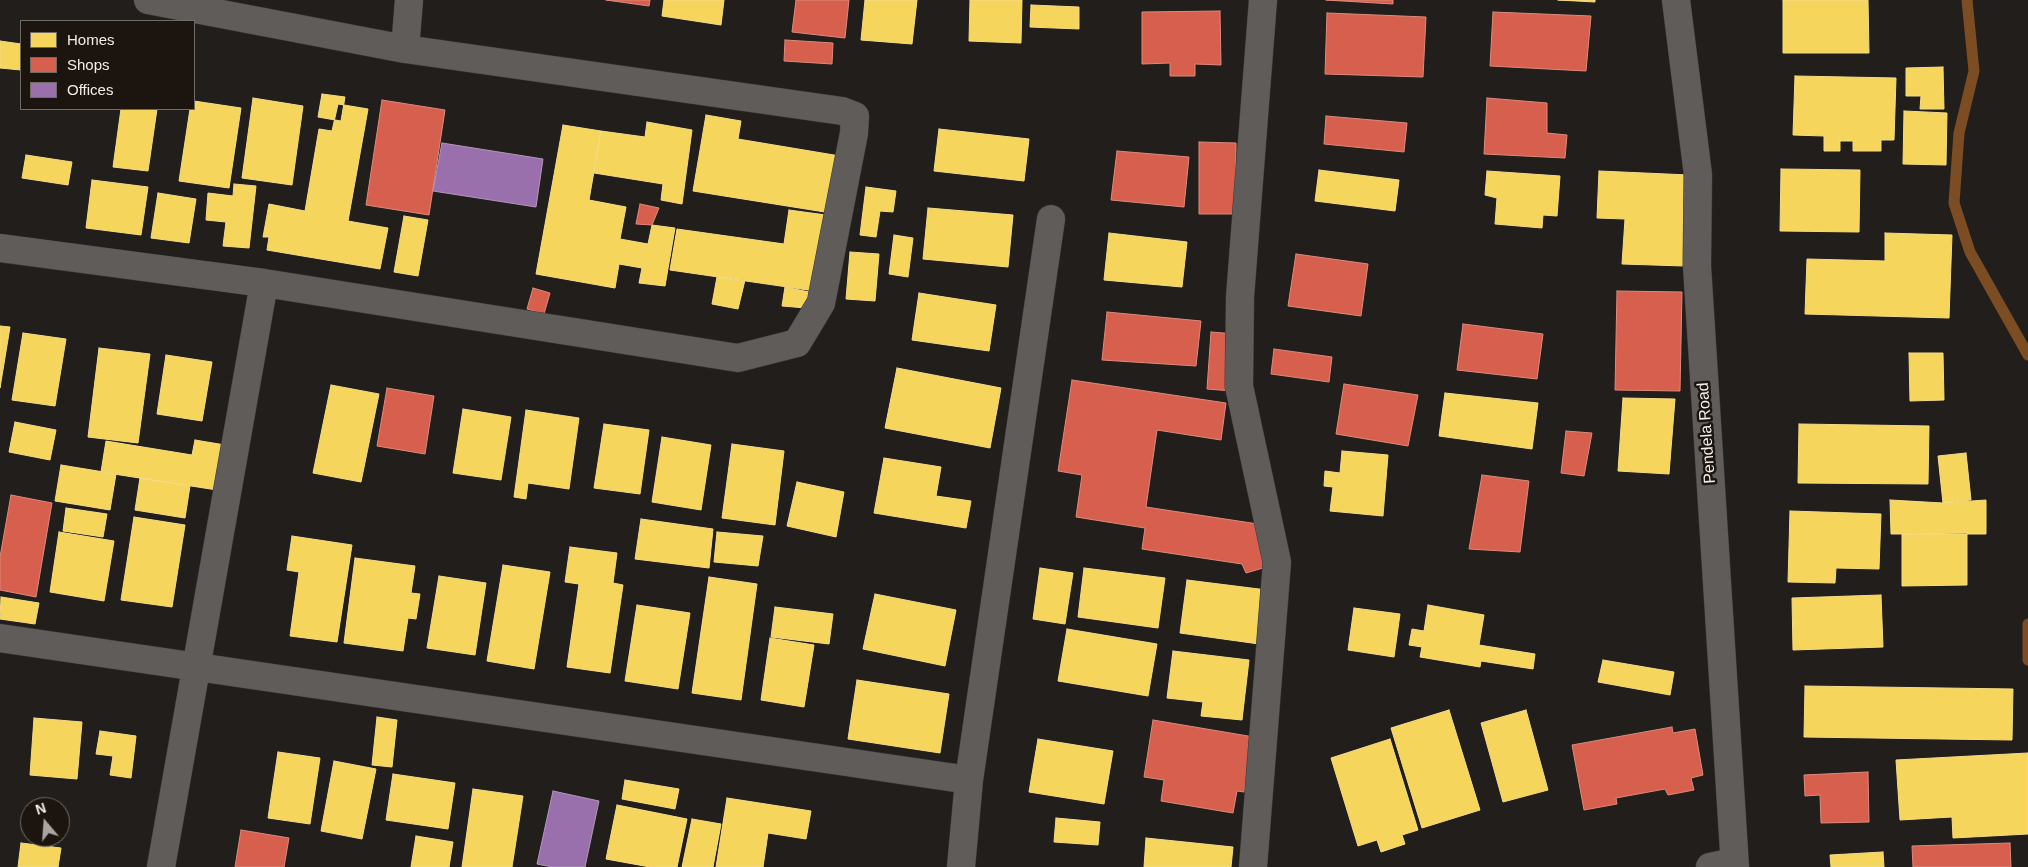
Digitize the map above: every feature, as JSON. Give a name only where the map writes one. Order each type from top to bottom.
[{"type":"street","points":[[0,248],[264,283],[738,358],[797,343],[821,303],[854,133],[855,116],[842,111],[405,49],[148,0]]},
{"type":"street","points":[[405,49],[409,0]]},
{"type":"street","points":[[1253,867],[1277,562],[1239,386],[1240,297],[1263,0]]},
{"type":"street","name":"Pendela Road","points":[[1676,0],[1698,175],[1697,266],[1726,865]]},
{"type":"street","points":[[961,867],[969,780],[1051,219]]},
{"type":"street","points":[[161,867],[264,283]]},
{"type":"street","points":[[0,638],[969,780]]},
{"type":"building: Homes","points":[[664,0],[724,0],[721,25],[662,16]]},
{"type":"building: Homes","points":[[865,0],[917,0],[912,44],[861,40]]},
{"type":"building: Homes","points":[[970,0],[1022,0],[1021,43],[969,41]]},
{"type":"building: Homes","points":[[1558,0],[1595,0],[1595,2]]},
{"type":"building: Homes","points":[[1783,0],[1868,0],[1869,53],[1783,53]]},
{"type":"building: Homes","points":[[1031,5],[1079,7],[1079,29],[1030,27]]},
{"type":"building: Homes","points":[[0,41],[20,44],[20,70],[0,68]]},
{"type":"building: Homes","points":[[1943,67],[1944,109],[1920,109],[1921,96],[1906,96],[1906,68]]},
{"type":"building: Homes","points":[[1795,76],[1896,78],[1894,140],[1881,140],[1881,151],[1853,151],[1853,141],[1840,141],[1840,151],[1824,151],[1824,136],[1793,135]]},
{"type":"building: Homes","points":[[322,94],[345,97],[341,121],[318,117]]},
{"type":"building: Homes","points":[[253,98],[303,106],[292,185],[242,178]]},
{"type":"building: Homes","points":[[195,101],[241,108],[229,188],[179,181],[190,110],[195,110]]},
{"type":"building: Homes","points":[[338,104],[368,109],[348,221],[388,228],[380,269],[267,250],[269,237],[263,237],[269,204],[305,211],[319,129],[332,131]]},
{"type":"building: Homes","points":[[121,110],[157,110],[148,171],[113,167]]},
{"type":"building: Homes","points":[[1904,111],[1947,113],[1946,165],[1903,164]]},
{"type":"building: Homes","points":[[706,115],[741,121],[738,139],[840,156],[831,213],[693,191]]},
{"type":"building: Homes","points":[[647,122],[692,130],[682,204],[661,200],[663,184],[594,173],[601,131],[645,137]]},
{"type":"building: Homes","points":[[563,125],[601,131],[589,200],[626,207],[620,239],[648,244],[652,225],[675,228],[665,286],[639,283],[642,268],[619,264],[615,288],[536,274]]},
{"type":"building: Homes","points":[[939,129],[1029,139],[1024,181],[934,171]]},
{"type":"building: Homes","points":[[26,155],[72,162],[68,185],[22,178]]},
{"type":"building: Homes","points":[[1781,169],[1860,170],[1859,232],[1780,231]]},
{"type":"building: Homes","points":[[1319,170],[1399,180],[1395,211],[1315,201]]},
{"type":"building: Homes","points":[[1487,171],[1560,176],[1557,216],[1543,215],[1542,228],[1495,224],[1497,198],[1485,195]]},
{"type":"building: Homes","points":[[1599,171],[1689,175],[1684,266],[1622,264],[1625,219],[1597,218]]},
{"type":"building: Homes","points":[[92,180],[148,187],[141,235],[86,228]]},
{"type":"building: Homes","points":[[234,184],[256,186],[249,248],[223,246],[226,222],[206,220],[208,193],[233,196]]},
{"type":"building: Homes","points":[[866,187],[896,191],[893,212],[880,211],[876,237],[860,235]]},
{"type":"building: Homes","points":[[158,193],[196,199],[189,243],[151,238]]},
{"type":"building: Homes","points":[[928,208],[1013,215],[1008,267],[923,259]]},
{"type":"building: Homes","points":[[789,210],[826,215],[815,291],[670,270],[677,229],[784,244]]},
{"type":"building: Homes","points":[[404,216],[428,220],[418,276],[394,272]]},
{"type":"building: Homes","points":[[1109,233],[1187,242],[1182,287],[1104,280]]},
{"type":"building: Homes","points":[[1885,233],[1952,235],[1949,318],[1805,314],[1807,259],[1885,261]]},
{"type":"building: Homes","points":[[894,235],[913,238],[908,277],[889,274]]},
{"type":"building: Homes","points":[[850,252],[879,254],[875,301],[846,299]]},
{"type":"building: Homes","points":[[717,277],[745,280],[738,309],[712,304]]},
{"type":"building: Homes","points":[[785,287],[809,292],[806,308],[782,306]]},
{"type":"building: Homes","points":[[919,293],[996,305],[989,351],[912,340]]},
{"type":"building: Homes","points":[[0,326],[10,327],[0,388]]},
{"type":"building: Homes","points":[[23,333],[66,339],[55,406],[12,400]]},
{"type":"building: Homes","points":[[99,348],[150,354],[138,443],[88,437]]},
{"type":"building: Homes","points":[[1909,353],[1943,353],[1944,400],[1910,401]]},
{"type":"building: Homes","points":[[166,355],[212,362],[202,421],[157,414]]},
{"type":"building: Homes","points":[[897,368],[1001,388],[990,448],[885,428]]},
{"type":"building: Homes","points":[[331,385],[379,394],[361,482],[313,473]]},
{"type":"building: Homes","points":[[1445,393],[1538,403],[1532,449],[1439,436]]},
{"type":"building: Homes","points":[[1623,398],[1675,399],[1669,474],[1618,471]]},
{"type":"building: Homes","points":[[463,409],[511,417],[501,480],[453,473]]},
{"type":"building: Homes","points":[[526,410],[579,418],[569,489],[528,483],[526,499],[514,497]]},
{"type":"building: Homes","points":[[15,422],[56,430],[50,460],[9,452]]},
{"type":"building: Homes","points":[[604,424],[649,430],[640,494],[594,488]]},
{"type":"building: Homes","points":[[1799,424],[1929,426],[1928,484],[1798,483]]},
{"type":"building: Homes","points":[[662,437],[711,445],[701,510],[652,502]]},
{"type":"building: Homes","points":[[195,440],[225,445],[217,490],[101,472],[106,441],[192,455]]},
{"type":"building: Homes","points":[[732,444],[784,451],[775,525],[722,518]]},
{"type":"building: Homes","points":[[1342,451],[1388,455],[1383,516],[1330,511],[1333,487],[1324,486],[1325,471],[1340,473]]},
{"type":"building: Homes","points":[[1966,453],[1971,500],[1943,503],[1938,456]]},
{"type":"building: Homes","points":[[884,458],[941,467],[936,496],[971,501],[966,528],[874,513]]},
{"type":"building: Homes","points":[[61,465],[116,474],[110,510],[55,501]]},
{"type":"building: Homes","points":[[140,478],[190,486],[185,518],[135,510]]},
{"type":"building: Homes","points":[[797,482],[844,492],[836,537],[787,526]]},
{"type":"building: Homes","points":[[1890,500],[1943,503],[1986,500],[1986,534],[1891,534]]},
{"type":"building: Homes","points":[[66,508],[107,514],[103,537],[63,531]]},
{"type":"building: Homes","points":[[1790,511],[1881,514],[1879,569],[1836,568],[1835,583],[1788,582]]},
{"type":"building: Homes","points":[[134,517],[185,525],[172,607],[121,600]]},
{"type":"building: Homes","points":[[641,519],[713,529],[709,568],[635,559]]},
{"type":"building: Homes","points":[[59,532],[114,541],[104,601],[50,592]]},
{"type":"building: Homes","points":[[717,532],[763,536],[758,566],[714,562]]},
{"type":"building: Homes","points":[[1967,533],[1967,585],[1902,586],[1902,534]]},
{"type":"building: Homes","points":[[292,536],[352,545],[337,642],[290,636],[299,572],[287,570]]},
{"type":"building: Homes","points":[[570,547],[617,553],[613,583],[623,585],[610,673],[567,667],[579,584],[565,582]]},
{"type":"building: Homes","points":[[355,558],[415,566],[411,593],[420,594],[416,619],[408,618],[403,651],[344,643]]},
{"type":"building: Homes","points":[[503,565],[550,572],[534,669],[487,661]]},
{"type":"building: Homes","points":[[1040,568],[1073,573],[1065,624],[1033,619]]},
{"type":"building: Homes","points":[[1084,568],[1165,578],[1158,628],[1078,617]]},
{"type":"building: Homes","points":[[439,576],[486,583],[475,655],[427,648]]},
{"type":"building: Homes","points":[[709,577],[757,584],[741,700],[692,693]]},
{"type":"building: Homes","points":[[1187,580],[1267,590],[1259,644],[1180,633]]},
{"type":"building: Homes","points":[[875,594],[956,610],[945,666],[863,649]]},
{"type":"building: Homes","points":[[1881,595],[1883,647],[1793,650],[1792,598]]},
{"type":"building: Homes","points":[[1,597],[39,603],[35,624],[0,619]]},
{"type":"building: Homes","points":[[637,605],[690,613],[678,689],[625,681]]},
{"type":"building: Homes","points":[[1428,605],[1484,615],[1479,645],[1535,654],[1533,669],[1481,661],[1480,667],[1420,657],[1422,647],[1409,645],[1412,629],[1424,631]]},
{"type":"building: Homes","points":[[775,607],[833,614],[829,644],[771,637]]},
{"type":"building: Homes","points":[[1354,608],[1400,614],[1394,657],[1348,650]]},
{"type":"building: Homes","points":[[1067,629],[1157,644],[1148,696],[1058,681]]},
{"type":"building: Homes","points":[[770,638],[814,645],[804,707],[761,700]]},
{"type":"building: Homes","points":[[1173,651],[1249,660],[1242,720],[1201,716],[1203,702],[1167,698]]},
{"type":"building: Homes","points":[[1603,660],[1674,672],[1670,695],[1598,682]]},
{"type":"building: Homes","points":[[857,680],[949,694],[940,753],[848,739]]},
{"type":"building: Homes","points":[[1805,686],[2013,689],[2012,740],[1804,737]]},
{"type":"building: Homes","points":[[1449,710],[1480,810],[1422,828],[1391,728]]},
{"type":"building: Homes","points":[[1526,710],[1548,790],[1503,802],[1481,723]]},
{"type":"building: Homes","points":[[377,717],[397,720],[392,767],[372,765]]},
{"type":"building: Homes","points":[[34,718],[82,722],[77,779],[30,775]]},
{"type":"building: Homes","points":[[100,731],[136,736],[131,778],[110,775],[113,756],[96,754]]},
{"type":"building: Homes","points":[[1038,739],[1113,751],[1104,804],[1029,792]]},
{"type":"building: Homes","points":[[1390,739],[1418,830],[1402,835],[1405,844],[1381,852],[1377,840],[1358,846],[1331,758]]},
{"type":"building: Homes","points":[[278,752],[320,758],[310,824],[268,818]]},
{"type":"building: Homes","points":[[2028,753],[2028,834],[1953,838],[1952,817],[1900,820],[1896,760]]},
{"type":"building: Homes","points":[[334,761],[376,769],[362,839],[321,831]]},
{"type":"building: Homes","points":[[393,774],[455,783],[448,829],[386,820]]},
{"type":"building: Homes","points":[[625,780],[679,789],[675,809],[622,799]]},
{"type":"building: Homes","points":[[473,789],[523,796],[512,867],[462,867]]},
{"type":"building: Homes","points":[[727,798],[811,811],[806,839],[768,833],[763,867],[716,867]]},
{"type":"building: Homes","points":[[617,805],[687,819],[677,867],[650,867],[606,859]]},
{"type":"building: Homes","points":[[1056,818],[1100,822],[1098,845],[1054,842]]},
{"type":"building: Homes","points":[[692,819],[721,824],[713,867],[682,867]]},
{"type":"building: Homes","points":[[416,836],[453,842],[449,867],[411,867]]},
{"type":"building: Homes","points":[[1146,838],[1233,847],[1231,867],[1144,867]]},
{"type":"building: Homes","points":[[20,847],[61,848],[58,867],[18,867]]},
{"type":"building: Homes","points":[[1883,852],[1884,867],[1831,867],[1830,855]]},
{"type":"building: Shops","points":[[606,0],[650,0],[649,6]]},
{"type":"building: Shops","points":[[796,0],[849,0],[845,38],[792,32]]},
{"type":"building: Shops","points":[[1326,0],[1393,0],[1393,4]]},
{"type":"building: Shops","points":[[1220,11],[1221,65],[1195,64],[1195,76],[1170,76],[1170,63],[1142,64],[1142,12]]},
{"type":"building: Shops","points":[[1493,12],[1591,16],[1586,71],[1490,66]]},
{"type":"building: Shops","points":[[1327,13],[1426,17],[1423,77],[1325,74]]},
{"type":"building: Shops","points":[[785,40],[833,43],[832,64],[784,61]]},
{"type":"building: Shops","points":[[1487,98],[1547,103],[1547,133],[1567,135],[1565,158],[1484,154]]},
{"type":"building: Shops","points":[[382,100],[445,110],[429,215],[366,205]]},
{"type":"building: Shops","points":[[1326,116],[1407,123],[1404,152],[1324,144]]},
{"type":"building: Shops","points":[[1199,142],[1236,143],[1236,214],[1199,214]]},
{"type":"building: Shops","points":[[1117,151],[1189,157],[1184,207],[1111,200]]},
{"type":"building: Shops","points":[[640,204],[659,208],[652,225],[636,224]]},
{"type":"building: Shops","points":[[1296,254],[1368,264],[1361,316],[1288,306]]},
{"type":"building: Shops","points":[[533,288],[550,293],[544,314],[527,309]]},
{"type":"building: Shops","points":[[1617,291],[1682,292],[1680,391],[1615,390]]},
{"type":"building: Shops","points":[[1107,312],[1201,321],[1196,366],[1102,360]]},
{"type":"building: Shops","points":[[1463,324],[1543,334],[1537,379],[1457,370]]},
{"type":"building: Shops","points":[[1211,332],[1236,334],[1232,391],[1207,389]]},
{"type":"building: Shops","points":[[1274,349],[1332,357],[1329,382],[1271,374]]},
{"type":"building: Shops","points":[[1072,380],[1226,403],[1221,440],[1157,430],[1146,507],[1258,524],[1270,566],[1246,573],[1242,564],[1142,549],[1145,528],[1076,517],[1082,475],[1058,471]]},
{"type":"building: Shops","points":[[1344,384],[1418,395],[1408,446],[1336,434]]},
{"type":"building: Shops","points":[[387,388],[434,396],[425,454],[377,446]]},
{"type":"building: Shops","points":[[1566,431],[1592,433],[1584,476],[1561,473]]},
{"type":"building: Shops","points":[[1482,475],[1529,481],[1520,552],[1469,549]]},
{"type":"building: Shops","points":[[11,495],[52,503],[36,597],[0,590],[0,557]]},
{"type":"building: Shops","points":[[1153,720],[1254,737],[1244,792],[1237,791],[1233,813],[1161,801],[1164,780],[1144,777]]},
{"type":"building: Shops","points":[[1672,727],[1673,733],[1695,729],[1703,775],[1691,778],[1694,790],[1668,795],[1665,789],[1616,798],[1617,804],[1584,810],[1572,745]]},
{"type":"building: Shops","points":[[1868,772],[1869,822],[1821,823],[1820,795],[1805,796],[1804,775]]},
{"type":"building: Shops","points":[[241,830],[289,838],[284,867],[235,867]]},
{"type":"building: Shops","points":[[2010,843],[2011,867],[1913,867],[1912,846]]},
{"type":"building: Offices","points":[[442,143],[543,159],[536,207],[433,191]]},
{"type":"building: Offices","points":[[553,791],[599,801],[585,867],[552,867],[537,864]]},
{"type":"waterway","points":[[1967,0],[1974,71],[1959,133],[1954,203],[1970,252],[2028,355]]},
{"type":"waterway","points":[[2028,624],[2028,660]]}]
